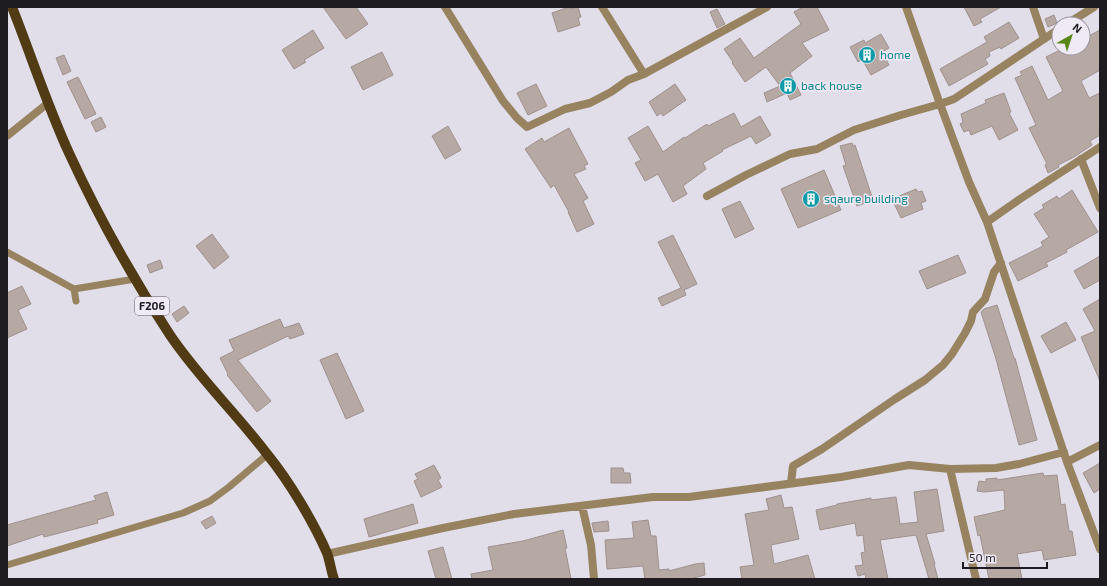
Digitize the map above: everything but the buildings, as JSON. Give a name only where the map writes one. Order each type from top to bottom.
[{"type":"main road","name":"F206","points":[[12,7],[48,103],[69,152],[88,192],[135,279],[171,336],[201,377],[268,454],[303,507],[327,554],[334,579]]},
{"type":"street","points":[[445,7],[503,101],[517,118],[527,127],[565,109],[590,103],[628,80],[644,74],[767,7]]},
{"type":"street","points":[[602,7],[644,74]]},
{"type":"street","points":[[906,7],[969,182],[987,222],[1067,462],[1100,549]]},
{"type":"street","points":[[1033,7],[1044,39]]},
{"type":"street","points":[[1080,16],[1094,7]]},
{"type":"street","points":[[707,196],[790,154],[817,149],[854,130],[954,99],[1051,34]]},
{"type":"street","points":[[7,136],[48,103]]},
{"type":"street","points":[[987,222],[1100,147]]},
{"type":"street","points":[[1080,159],[1100,208]]},
{"type":"street","points":[[791,483],[793,466],[822,449],[925,380],[943,364],[952,354],[971,322],[974,312],[985,299],[994,272],[1001,263]]},
{"type":"street","points":[[1067,462],[1100,445]]},
{"type":"street","points":[[327,554],[514,514],[653,497],[689,497],[841,477],[909,465],[950,470],[996,468],[1019,464],[1064,452]]},
{"type":"street","points":[[950,470],[976,579]]},
{"type":"street","points":[[582,506],[591,545],[594,579]]},
{"type":"lane","points":[[7,252],[74,289],[135,279]]},
{"type":"lane","points":[[74,289],[76,301]]},
{"type":"lane","points":[[7,565],[183,513],[210,501],[268,454]]},
{"type":"place","name":"home","points":[[867,55]]},
{"type":"place","name":"back house","points":[[788,86]]},
{"type":"place","name":"sqaure building","points":[[811,199]]}]
